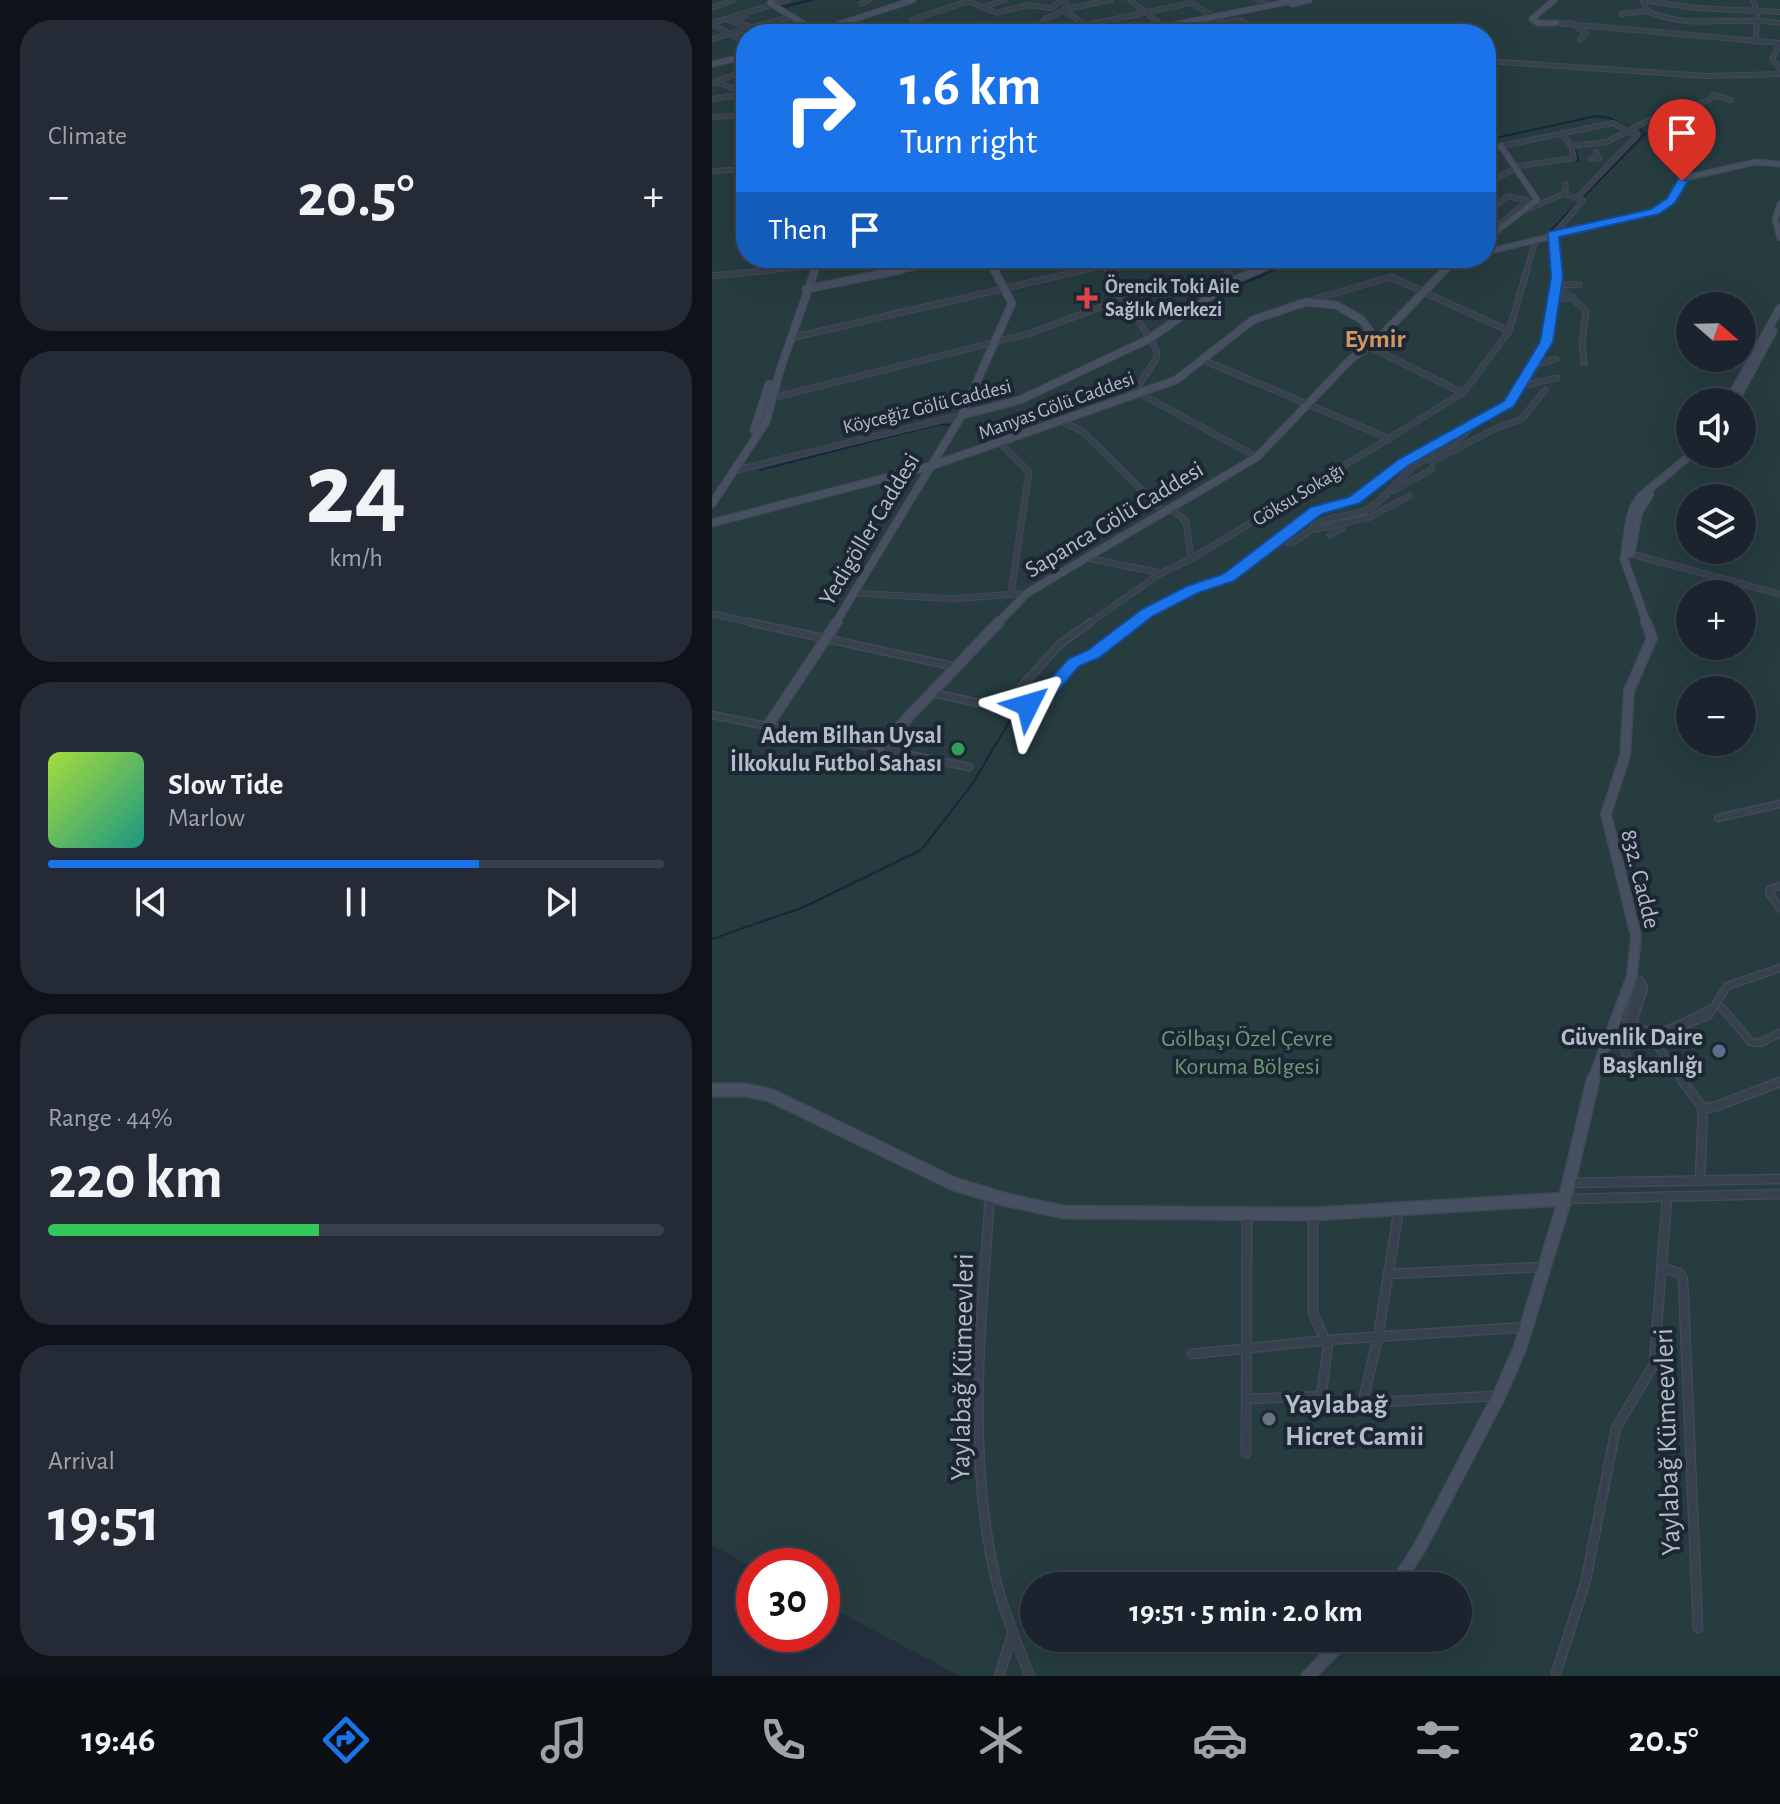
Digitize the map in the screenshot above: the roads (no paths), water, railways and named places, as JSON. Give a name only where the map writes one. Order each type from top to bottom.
[{"type":"street","points":[[714,7],[734,0]]},
{"type":"street","points":[[712,24],[771,2],[786,0]]},
{"type":"street","points":[[861,3],[869,0]]},
{"type":"street","points":[[840,24],[906,0]]},
{"type":"street","points":[[842,24],[913,0]]},
{"type":"street","points":[[983,7],[1005,0]]},
{"type":"street","points":[[921,24],[912,20],[969,1],[997,13],[1027,5],[1050,8],[1063,0],[1065,10],[1083,24]]},
{"type":"street","points":[[1040,24],[1065,10],[1111,0]]},
{"type":"street","points":[[1130,0],[1160,24]]},
{"type":"street","points":[[1258,0],[1267,6]]},
{"type":"street","points":[[1178,24],[1297,0]]},
{"type":"street","points":[[1194,24],[1309,0]]},
{"type":"street","points":[[1557,0],[1532,19],[1538,23],[1556,25],[1780,44],[1772,59],[1780,68]]},
{"type":"street","points":[[1647,11],[1643,0],[1696,8],[1780,12]]},
{"type":"street","points":[[1753,0],[1757,11],[1756,42]]},
{"type":"street","points":[[1094,24],[1188,1],[1230,24]]},
{"type":"street","points":[[771,2],[806,24]]},
{"type":"street","points":[[733,21],[771,2]]},
{"type":"street","points":[[1621,14],[1647,11],[1657,17],[1700,26],[1755,19],[1780,23]]},
{"type":"street","points":[[767,24],[793,16]]},
{"type":"street","points":[[727,19],[741,24]]},
{"type":"street","points":[[1218,24],[1240,20],[1246,24]]},
{"type":"street","points":[[712,24],[736,38]]},
{"type":"street","points":[[721,29],[736,25]]},
{"type":"street","points":[[1572,26],[1586,33],[1580,40]]},
{"type":"street","points":[[712,39],[736,33]]},
{"type":"street","points":[[712,63],[736,57]]},
{"type":"street","points":[[1496,62],[1706,76],[1780,74]]},
{"type":"street","points":[[714,82],[736,75]]},
{"type":"street","points":[[732,88],[736,78]]},
{"type":"street","points":[[714,82],[736,90]]},
{"type":"street","points":[[712,99],[736,95]]},
{"type":"street","points":[[1571,146],[1604,143],[1653,118],[1709,100],[1713,95],[1731,100]]},
{"type":"street","points":[[712,117],[736,116]]},
{"type":"street","points":[[1028,705],[1054,686],[1074,663],[1094,654],[1139,618],[1192,590],[1229,577],[1316,510],[1354,500],[1404,462],[1509,403],[1545,348],[1556,284],[1556,234],[1580,198],[1638,138],[1631,130],[1613,123],[1496,147]]},
{"type":"street","points":[[1496,179],[1518,169],[1573,159],[1571,146],[1562,133]]},
{"type":"street","points":[[1501,146],[1536,195],[1537,200],[1529,209]]},
{"type":"street","points":[[1591,159],[1599,158],[1599,151],[1594,146]]},
{"type":"street","points":[[1496,249],[1659,209],[1674,197],[1682,181],[1692,176],[1756,162],[1780,164]]},
{"type":"street","points":[[1590,175],[1607,167]]},
{"type":"street","points":[[712,171],[736,170]]},
{"type":"street","points":[[1564,194],[1566,184]]},
{"type":"street","points":[[1515,215],[1564,194],[1592,199]]},
{"type":"street","points":[[1496,205],[1506,197],[1528,201],[1497,228]]},
{"type":"street","points":[[1780,204],[1775,219],[1780,238]]},
{"type":"street","name":"Göksu Sokağı","points":[[932,693],[1005,708],[1060,644],[1161,573],[1191,559],[1463,393],[1509,331],[1536,239]]},
{"type":"street","points":[[712,276],[768,268]]},
{"type":"street","points":[[712,504],[759,421],[773,370],[806,289],[809,268]]},
{"type":"street","points":[[712,493],[766,422],[813,268]]},
{"type":"street","points":[[806,289],[910,268]]},
{"type":"street","name":"Yedigöller Caddesi","points":[[767,727],[856,593],[962,415],[1012,303],[993,268]]},
{"type":"street","points":[[791,338],[1092,268]]},
{"type":"street","points":[[1107,268],[1157,351],[1156,359],[1137,393],[1257,457]]},
{"type":"street","points":[[1225,268],[1234,280]]},
{"type":"street","name":"Köyceğiz Gölü Caddesi","points":[[730,471],[1020,400],[1149,339],[1234,280],[1264,268]]},
{"type":"street","name":"Sapanca Gölü Caddesi","points":[[877,750],[1027,593],[1257,457],[1447,268]]},
{"type":"street","points":[[1315,299],[1391,277],[1509,331]]},
{"type":"street","points":[[1556,284],[1579,285]]},
{"type":"street","points":[[1556,284],[1586,311],[1579,346],[1584,363]]},
{"type":"street","points":[[772,398],[1033,332],[1125,298]]},
{"type":"street","points":[[1553,298],[1574,298]]},
{"type":"street","name":"Manyas Gölü Caddesi","points":[[712,523],[931,466],[1178,379],[1253,320],[1307,301],[1338,306],[1362,320],[1372,334]]},
{"type":"street","points":[[1742,388],[1780,308]]},
{"type":"street","points":[[1736,388],[1765,339],[1780,321]]},
{"type":"street","points":[[1383,334],[1372,334],[1368,346],[1463,393]]},
{"type":"street","points":[[1532,365],[1556,359]]},
{"type":"street","points":[[1203,360],[1390,439]]},
{"type":"street","points":[[1521,386],[1557,378]]},
{"type":"street","points":[[1424,462],[1440,459],[1494,429],[1522,419],[1545,390]]},
{"type":"street","points":[[1061,421],[1082,431],[1167,510],[1186,521],[1191,559]]},
{"type":"street","points":[[1393,490],[1412,468],[1450,448],[1474,423]]},
{"type":"street","points":[[1000,443],[1029,472],[1011,593]]},
{"type":"street","name":"832. Cadde","points":[[1565,1199],[1601,1052],[1636,978],[1636,936],[1606,814],[1625,756],[1629,691],[1652,638],[1624,559],[1636,502],[1676,468]]},
{"type":"street","name":"832. Cadde","points":[[1629,554],[1630,536],[1640,508],[1648,497],[1682,468]]},
{"type":"street","points":[[1314,528],[1326,518],[1363,511],[1432,469]]},
{"type":"street","points":[[1280,540],[1289,544],[1314,528],[1381,513],[1409,496]]},
{"type":"street","points":[[1330,535],[1342,528],[1339,523]]},
{"type":"street","points":[[1629,554],[1780,594]]},
{"type":"street","points":[[1087,558],[1161,573]]},
{"type":"street","points":[[856,593],[953,599],[1027,593]]},
{"type":"street","points":[[712,614],[957,667]]},
{"type":"street","points":[[712,715],[969,767]]},
{"type":"street","points":[[1718,818],[1780,804]]},
{"type":"street","points":[[1780,886],[1770,889],[1769,893],[1780,908]]},
{"type":"street","points":[[1627,1035],[1652,1039],[1709,1015],[1731,983],[1780,968]]},
{"type":"street","points":[[1636,978],[1644,988],[1633,1020],[1636,1028]]},
{"type":"street","points":[[1628,1059],[1623,1046],[1636,978]]},
{"type":"street","points":[[1627,1035],[1627,1026],[1656,1033],[1712,1008]]},
{"type":"street","points":[[1722,1008],[1751,1042],[1764,1041],[1780,1033]]},
{"type":"street","points":[[1652,1039],[1703,1108],[1700,1181]]},
{"type":"street","points":[[1703,1108],[1714,1107],[1780,1082]]},
{"type":"street","points":[[712,1090],[745,1090],[770,1095],[944,1180],[990,1196],[1074,1213],[1247,1216],[1565,1199],[1780,1194]]},
{"type":"street","points":[[1568,1183],[1780,1179]]},
{"type":"street","name":"Yaylabağ Kümeevleri","points":[[990,1196],[980,1448],[994,1572],[1030,1676]]},
{"type":"street","name":"Yaylabağ Kümeevleri","points":[[1556,1673],[1585,1584],[1616,1428],[1654,1364],[1667,1198]]},
{"type":"street","points":[[1404,1572],[1499,1396],[1528,1327],[1565,1199]]},
{"type":"street","points":[[1362,1405],[1378,1337],[1399,1208]]},
{"type":"street","points":[[1313,1214],[1314,1323],[1327,1340],[1320,1405],[1499,1396]]},
{"type":"street","points":[[1246,1453],[1247,1216]]},
{"type":"street","points":[[1388,1274],[1546,1267]]},
{"type":"street","name":"Yaylabağ Kümeevleri","points":[[1663,1268],[1679,1273],[1683,1279],[1698,1628]]},
{"type":"street","points":[[1192,1354],[1327,1340],[1528,1327]]},
{"type":"street","points":[[1248,1399],[1322,1396]]},
{"type":"street","points":[[999,1676],[1013,1632]]},
{"type":"street","points":[[1308,1676],[1332,1652]]},
{"type":"waterway","points":[[784,6],[813,0]]},
{"type":"waterway","points":[[1496,138],[1596,116],[1609,118],[1632,129]]},
{"type":"waterway","points":[[1539,349],[1552,278],[1550,231],[1645,134],[1638,127]]},
{"type":"waterway","points":[[1574,160],[1578,160],[1575,148]]},
{"type":"waterway","points":[[1496,181],[1509,174]]},
{"type":"waterway","points":[[1230,289],[1279,268]]},
{"type":"waterway","points":[[1518,383],[1534,358]]},
{"type":"waterway","points":[[1477,418],[1510,399]]},
{"type":"waterway","points":[[760,470],[940,424],[949,425]]},
{"type":"waterway","points":[[1359,493],[1399,463]]},
{"type":"waterway","points":[[1254,554],[1311,510],[1331,503]]},
{"type":"waterway","points":[[1222,577],[1234,571]]},
{"type":"waterway","points":[[1123,628],[1154,606],[1189,589]]},
{"type":"waterway","points":[[1045,689],[1068,664],[1082,656]]},
{"type":"waterway","points":[[712,939],[804,907],[921,850],[973,783],[1012,717],[1025,705]]},
{"type":"place","name":"Örencik Toki Aile Sağlık Merkezi","points":[[1087,298]]},
{"type":"place","name":"Adem Bilhan Uysal İlkokulu Futbol Sahası","points":[[958,749]]},
{"type":"place","name":"Güvenlik Daire Başkanlığı","points":[[1719,1051]]},
{"type":"place","name":"Yaylabağ Hicret Camii","points":[[1269,1419]]},
{"type":"district","name":"Eymir","points":[[1375,338]]},
{"type":"park label","name":"Gölbaşı Özel Çevre Koruma Bölgesi","points":[[1247,1052]]}]
